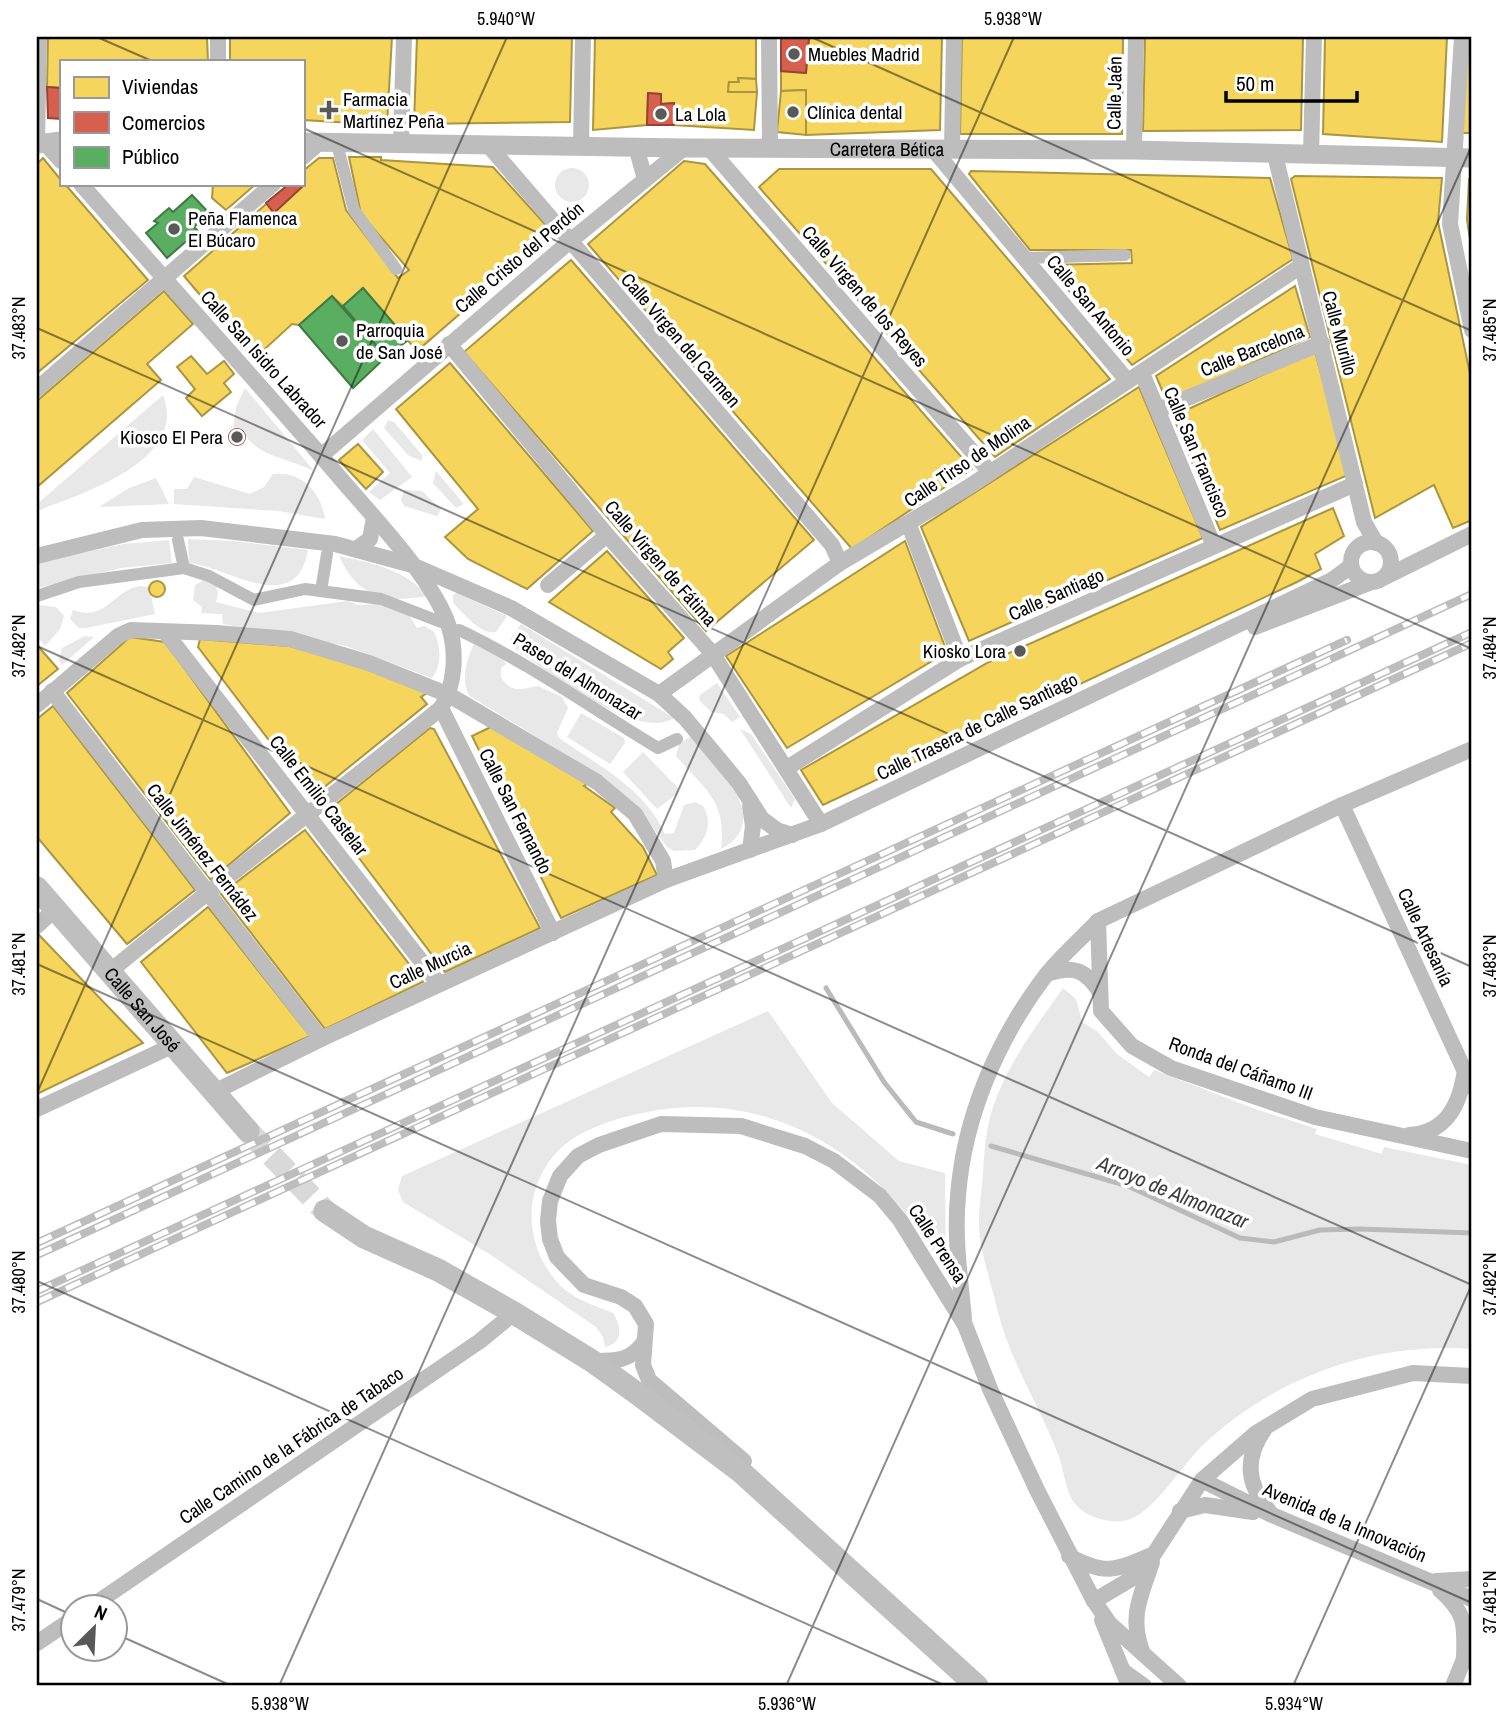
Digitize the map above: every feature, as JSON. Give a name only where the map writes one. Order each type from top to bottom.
[{"type":"main road","name":"Calle San José","points":[[37,888],[108,973],[248,1131]]},
{"type":"main road","points":[[325,1211],[364,1237],[438,1270],[592,1361],[740,1471],[977,1686]]},
{"type":"street","points":[[39,37],[43,143],[60,161]]},
{"type":"street","points":[[218,37],[218,60]]},
{"type":"street","points":[[401,144],[404,37]]},
{"type":"street","points":[[581,145],[583,37]]},
{"type":"street","points":[[769,37],[770,147]]},
{"type":"street","points":[[952,149],[954,37]]},
{"type":"street","name":"Calle Jaén","points":[[1134,150],[1136,37]]},
{"type":"street","points":[[1311,155],[1314,37]]},
{"type":"street","points":[[1462,37],[1452,158],[1450,224],[1472,330]]},
{"type":"street","points":[[304,157],[320,143],[354,210],[396,269]]},
{"type":"street","name":"Carretera Bética","points":[[320,143],[1134,150],[1472,158]]},
{"type":"street","name":"Calle Virgen del Carmen","points":[[488,145],[832,545],[840,563]]},
{"type":"street","points":[[636,147],[645,179]]},
{"type":"street","name":"Calle Cristo del Perdón","points":[[321,456],[569,242],[684,148]]},
{"type":"street","name":"Calle Virgen de los Reyes","points":[[709,148],[990,472]]},
{"type":"street","name":"Calle San Antonio","points":[[932,148],[1024,258],[1134,376]]},
{"type":"street","name":"Calle Murillo","points":[[1275,155],[1368,544]]},
{"type":"street","name":"Calle San Isidro Labrador","points":[[83,186],[374,518],[412,565],[450,626]]},
{"type":"street","points":[[37,389],[271,186]]},
{"type":"street","name":"Calle San Antonio","points":[[1024,258],[1125,256]]},
{"type":"street","name":"Calle Tirso de Molina","points":[[659,694],[712,653],[840,563],[909,525],[1301,266]]},
{"type":"street","name":"Calle Barcelona","points":[[1158,411],[1322,343]]},
{"type":"street","name":"Calle Virgen de Fátima","points":[[449,344],[607,535],[712,653],[821,824]]},
{"type":"street","name":"Calle San Francisco","points":[[1134,376],[1158,411],[1214,546]]},
{"type":"street","name":"Calle Santiago","points":[[786,768],[960,659],[1355,484]]},
{"type":"street","points":[[356,550],[370,539],[374,518]]},
{"type":"street","points":[[909,525],[960,659]]},
{"type":"street","points":[[37,556],[142,530],[201,528],[335,544],[412,565],[510,608],[659,694],[685,718],[713,751],[739,783],[762,819],[777,830],[792,835]]},
{"type":"street","points":[[1418,559],[1389,554],[1368,544],[1352,554],[1351,566],[1357,578],[1369,583],[1472,534]]},
{"type":"street","points":[[548,585],[607,535]]},
{"type":"street","points":[[178,540],[184,568]]},
{"type":"street","points":[[321,591],[327,554]]},
{"type":"street","points":[[1385,577],[1391,567],[1389,554]]},
{"type":"street","name":"Calle Trasera de Calle Santiago","points":[[750,850],[821,824],[1150,664],[1332,580],[1351,566]]},
{"type":"street","name":"Paseo del Almonazar","points":[[37,596],[79,582],[184,568],[209,576],[254,600],[305,589],[381,599],[450,626],[515,657],[657,748],[677,739]]},
{"type":"street","points":[[108,973],[206,891],[310,816],[445,701],[453,666],[446,603],[451,582]]},
{"type":"street","name":"Calle Trasera de Calle Santiago","points":[[1150,664],[1369,583]]},
{"type":"street","points":[[37,705],[118,636],[131,630],[290,639],[369,663],[597,782],[635,814],[663,861],[666,880]]},
{"type":"street","name":"Calle Emilio Castelar","points":[[165,632],[439,984]]},
{"type":"street","name":"Calle Jiménez Fernádez","points":[[52,691],[321,1039]]},
{"type":"street","name":"Calle San Fernando","points":[[445,701],[553,933]]},
{"type":"street","points":[[965,1325],[957,1253],[958,1194],[977,1098],[1011,1030],[1047,974],[1098,922],[1342,805],[1472,749]]},
{"type":"street","points":[[750,803],[753,826],[750,850]]},
{"type":"street","name":"Calle Artesanía","points":[[1342,805],[1472,1087]]},
{"type":"street","name":"Calle Murcia","points":[[214,1092],[321,1039],[666,880],[750,850]]},
{"type":"street","points":[[663,861],[688,865],[713,863]]},
{"type":"street","points":[[37,926],[55,909]]},
{"type":"street","name":"Ronda del Cáñamo III","points":[[1098,922],[1101,1011],[1132,1046],[1171,1068],[1315,1117],[1472,1151]]},
{"type":"street","points":[[1047,974],[1071,968],[1081,970],[1093,979],[1101,992]]},
{"type":"street","points":[[37,1110],[174,1045]]},
{"type":"street","points":[[1398,1135],[1427,1132],[1447,1119],[1456,1107],[1465,1070]]},
{"type":"street","name":"Calle Prensa","points":[[762,1492],[752,1469],[649,1380],[643,1365],[646,1324],[635,1306],[621,1297],[583,1284],[557,1257],[550,1238],[550,1201],[560,1176],[578,1156],[627,1134],[661,1124],[741,1126],[784,1138],[834,1161],[880,1196],[900,1220],[965,1325],[990,1389],[1068,1555],[1094,1601]]},
{"type":"street","name":"Calle Camino de la Fábrica de Tabaco","points":[[110,1594],[480,1341],[514,1313]]},
{"type":"street","points":[[592,1361],[626,1359],[635,1354],[645,1340]]},
{"type":"street","points":[[1094,1601],[1132,1579],[1154,1554],[1202,1480],[1266,1426],[1312,1399],[1413,1373],[1472,1376]]},
{"type":"street","points":[[1266,1426],[1249,1472],[1254,1493],[1272,1515]]},
{"type":"street","name":"Avenida de la Innovación","points":[[1202,1480],[1272,1515],[1472,1599]]},
{"type":"street","points":[[1180,1511],[1205,1504],[1272,1515]]},
{"type":"street","points":[[1068,1555],[1103,1571],[1117,1570],[1154,1554]]},
{"type":"street","points":[[1143,1654],[1135,1631],[1136,1611],[1154,1554]]},
{"type":"street","points":[[1430,1582],[1472,1579]]},
{"type":"street","points":[[1430,1582],[1456,1605],[1465,1623],[1468,1653]]},
{"type":"street","points":[[1094,1601],[1110,1624],[1179,1686]]},
{"type":"street","points":[[1094,1601],[1129,1686]]},
{"type":"street","points":[[37,1643],[60,1627]]},
{"type":"street","points":[[1453,1686],[1472,1637]]},
{"type":"street","points":[[1121,1669],[1144,1686]]},
{"type":"shaded area","points":[[572,168],[584,173],[589,185],[584,197],[572,202],[560,197],[555,185],[560,173]]},
{"type":"shaded area","points":[[245,388],[314,471],[264,451],[255,446],[243,431],[233,430],[236,407]]},
{"type":"shaded area","points":[[163,395],[167,419],[160,439],[146,457],[103,484],[37,511],[37,504]]},
{"type":"shaded area","points":[[388,420],[394,422],[422,455],[422,461],[409,456],[384,428]]},
{"type":"shaded area","points":[[373,429],[412,477],[380,500],[369,492],[390,473],[362,440]]},
{"type":"shaded area","points":[[436,471],[464,504],[456,508],[433,483]]},
{"type":"shaded area","points":[[273,474],[293,476],[308,485],[319,500],[325,519],[278,511],[174,504],[174,489],[187,489],[194,477],[250,494],[264,487]]},
{"type":"shaded area","points":[[156,478],[169,504],[99,507],[129,488]]},
{"type":"shaded area","points":[[404,490],[422,491],[441,509],[437,516],[404,506],[401,500]]},
{"type":"shaded area","points":[[188,539],[233,541],[308,550],[301,570],[290,582],[258,584],[189,563]]},
{"type":"shaded area","points":[[169,540],[172,563],[121,568],[37,588],[37,563],[123,544]]},
{"type":"shaded area","points":[[339,556],[375,564],[398,574],[419,587],[427,596],[398,599],[374,594],[354,580]]},
{"type":"shaded area","points":[[204,580],[216,586],[216,602],[259,613],[348,601],[358,605],[377,604],[410,616],[417,628],[424,626],[434,632],[439,650],[438,667],[432,678],[346,646],[223,624],[222,614],[201,613],[202,607],[193,600],[195,585]]},
{"type":"shaded area","points":[[149,587],[155,614],[86,628],[79,628],[70,619],[73,610],[93,612],[130,589]]},
{"type":"shaded area","points":[[457,593],[507,616],[496,632],[484,630],[462,613],[453,603],[453,595]]},
{"type":"shaded area","points":[[37,605],[56,607],[64,616],[60,629],[45,646],[37,636]]},
{"type":"shaded area","points":[[521,624],[674,718],[657,723],[637,720],[614,712],[566,685],[511,646],[510,640]]},
{"type":"shaded area","points":[[85,636],[94,637],[62,665],[59,660],[62,648]]},
{"type":"shaded area","points":[[474,644],[503,659],[506,664],[501,668],[501,677],[509,686],[517,689],[538,686],[562,697],[568,708],[557,733],[559,738],[633,791],[646,804],[665,834],[674,833],[684,805],[695,802],[703,806],[708,818],[707,830],[695,850],[674,851],[667,847],[636,805],[607,780],[470,696],[465,677]]},
{"type":"shaded area","points":[[717,683],[740,717],[732,722],[724,714],[711,712],[699,700],[700,695]]},
{"type":"shaded area","points":[[581,713],[624,738],[625,743],[610,764],[567,737]]},
{"type":"shaded area","points":[[740,729],[751,734],[795,799],[791,808]]},
{"type":"shaded area","points":[[693,735],[727,777],[742,809],[743,824],[736,837],[721,849],[721,819],[717,807],[705,787],[676,756],[679,744]]},
{"type":"shaded area","points":[[643,752],[678,788],[678,793],[657,809],[623,772]]},
{"type":"shaded area","points":[[1063,988],[1076,999],[1082,1022],[1098,1032],[1117,1054],[1149,1077],[1154,1070],[1258,1110],[1317,1129],[1315,1134],[1382,1154],[1384,1147],[1472,1165],[1472,1349],[1400,1351],[1330,1368],[1264,1399],[1234,1419],[1206,1442],[1156,1500],[1134,1518],[1123,1521],[1104,1520],[1080,1509],[1069,1493],[1058,1454],[1001,1324],[983,1255],[979,1221],[986,1140],[993,1107],[1018,1054]]},
{"type":"shaded area","points":[[768,1011],[832,1103],[899,1161],[945,1173],[946,1274],[921,1233],[891,1197],[858,1166],[821,1140],[780,1122],[737,1110],[690,1107],[620,1118],[568,1142],[548,1164],[539,1180],[533,1198],[532,1216],[538,1251],[546,1268],[564,1289],[613,1313],[619,1334],[615,1342],[605,1347],[603,1337],[596,1327],[491,1255],[403,1202],[398,1190],[402,1176]]},
{"type":"building: Viviendas","points":[[48,37],[207,37],[208,60],[60,60],[60,88],[47,87]]},
{"type":"building: Viviendas","points":[[230,37],[392,37],[387,125],[304,120],[304,60],[230,60]]},
{"type":"building: Viviendas","points":[[417,37],[572,37],[570,122],[414,124]]},
{"type":"building: Viviendas","points":[[595,37],[756,37],[756,79],[738,78],[739,82],[729,82],[728,92],[757,92],[754,130],[674,125],[674,103],[661,104],[661,94],[648,93],[647,125],[593,130]]},
{"type":"building: Viviendas","points":[[809,37],[942,37],[940,130],[806,135],[806,90],[781,91],[781,71],[806,73]]},
{"type":"building: Viviendas","points":[[962,37],[1123,37],[1122,134],[960,134]]},
{"type":"building: Viviendas","points":[[1145,37],[1303,37],[1301,130],[1143,131]]},
{"type":"building: Viviendas","points":[[1325,37],[1447,37],[1442,142],[1323,134]]},
{"type":"building: Viviendas","points":[[1467,47],[1472,51],[1472,133],[1462,133]]},
{"type":"building: Viviendas","points":[[738,78],[756,79],[757,92],[728,92],[729,82],[739,82]]},
{"type":"building: Viviendas","name":"Clínica dental","points":[[806,90],[806,135],[777,132],[781,91]]},
{"type":"building: Viviendas","points":[[349,157],[381,157],[381,160],[493,167],[553,233],[417,351],[363,288],[343,306],[332,296],[299,325],[292,324],[254,359],[184,276],[287,186],[304,186],[304,170],[319,158],[333,158],[346,210],[398,278],[409,270],[361,214]]},
{"type":"building: Viviendas","points":[[43,158],[60,179],[60,186],[67,186],[148,280],[37,373],[37,164]]},
{"type":"building: Viviendas","points":[[684,161],[705,164],[972,469],[852,549],[588,244]]},
{"type":"building: Viviendas","points":[[779,169],[931,169],[1110,379],[995,457],[759,187]]},
{"type":"building: Viviendas","points":[[971,171],[1270,178],[1293,259],[1132,365],[1047,265],[1132,263],[1131,250],[1030,250],[969,174]]},
{"type":"building: Viviendas","points":[[1295,176],[1442,178],[1438,222],[1472,383],[1472,520],[1453,528],[1434,485],[1375,518],[1291,179]]},
{"type":"building: Viviendas","points":[[1469,179],[1472,179],[1472,252],[1467,220]]},
{"type":"building: Viviendas","points":[[213,186],[254,186],[226,210],[212,198]]},
{"type":"building: Viviendas","points":[[571,260],[814,540],[706,631],[464,352]]},
{"type":"building: Viviendas","points":[[1295,286],[1310,337],[1167,402],[1156,376]]},
{"type":"building: Viviendas","points":[[164,291],[193,324],[147,364],[161,380],[37,487],[37,401]]},
{"type":"building: Viviendas","points":[[1315,351],[1348,475],[1220,530],[1173,416]]},
{"type":"building: Viviendas","points":[[191,356],[207,374],[224,361],[234,374],[224,383],[231,392],[202,416],[186,398],[195,389],[177,367]]},
{"type":"building: Viviendas","points":[[450,363],[593,531],[527,589],[468,559],[445,537],[478,509],[396,409]]},
{"type":"building: Viviendas","points":[[1139,387],[1203,538],[969,641],[921,527]]},
{"type":"building: Viviendas","points":[[358,444],[383,472],[366,489],[339,460]]},
{"type":"building: Viviendas","points":[[1333,508],[1344,536],[1315,554],[1321,569],[1297,582],[823,805],[801,770],[989,662]]},
{"type":"building: Viviendas","points":[[905,541],[947,652],[787,748],[726,656]]},
{"type":"building: Viviendas","points":[[607,551],[684,638],[668,652],[673,659],[661,669],[549,602]]},
{"type":"building: Viviendas","points":[[154,581],[160,581],[165,589],[163,595],[154,597],[149,592],[149,586]]},
{"type":"building: Viviendas","points":[[130,637],[165,642],[290,813],[211,880],[67,693]]},
{"type":"building: Viviendas","points":[[200,639],[289,646],[343,660],[427,693],[421,697],[427,704],[312,797],[198,647]]},
{"type":"building: Viviendas","points":[[37,645],[58,669],[37,686]]},
{"type":"building: Viviendas","points":[[53,706],[195,890],[127,944],[37,837],[37,719]]},
{"type":"building: Viviendas","points":[[491,727],[588,783],[584,786],[615,808],[611,812],[643,847],[657,875],[561,918],[472,736]]},
{"type":"building: Viviendas","points":[[430,728],[434,729],[540,928],[445,972],[325,813]]},
{"type":"building: Viviendas","points":[[305,830],[423,982],[325,1029],[221,894]]},
{"type":"building: Viviendas","points":[[208,907],[310,1036],[227,1073],[141,962]]},
{"type":"building: Viviendas","points":[[39,935],[143,1043],[37,1094],[37,937]]},
{"type":"building: Comercios","name":"Muebles Madrid","points":[[781,37],[809,37],[806,73],[781,71]]},
{"type":"building: Comercios","points":[[47,87],[60,88],[60,119],[48,118]]},
{"type":"building: Comercios","name":"La Lola","points":[[648,93],[661,94],[661,104],[674,103],[674,125],[647,125]]},
{"type":"building: Comercios","points":[[287,186],[302,187],[274,213],[266,203]]},
{"type":"building: Comercios","name":"Kiosco El Pera","points":[[237,429],[245,437],[237,445],[229,437]]},
{"type":"building: Público","name":"Peña Flamenca El Búcaro","points":[[192,195],[209,213],[194,227],[198,231],[167,258],[146,233],[158,223],[154,221],[169,208],[173,212]]},
{"type":"building: Público","points":[[363,288],[408,340],[386,357],[343,306]]},
{"type":"building: Público","name":"Parroquia de San José","points":[[332,296],[386,357],[353,388],[299,325]]},
{"type":"waterway","name":"Arroyo de Almonazar","points":[[826,988],[884,1082],[916,1122],[953,1134]]},
{"type":"waterway","name":"Arroyo de Almonazar","points":[[991,1146],[1128,1186],[1240,1238],[1274,1242],[1320,1230],[1360,1229],[1472,1233]]},
{"type":"tunnel","points":[[248,1131],[325,1211]]},
{"type":"railway","points":[[37,1255],[1472,594]]},
{"type":"railway","points":[[37,1291],[1472,632]]},
{"type":"railway","points":[[37,1243],[1347,640]]},
{"type":"railway","points":[[37,1302],[1472,643]]},
{"type":"place","name":"Muebles Madrid","points":[[794,54]]},
{"type":"place","name":"Farmacia Martínez Peña","points":[[329,110]]},
{"type":"place","name":"Clínica dental","points":[[793,112]]},
{"type":"place","name":"La Lola","points":[[661,114]]},
{"type":"place","name":"Peña Flamenca El Búcaro","points":[[174,229]]},
{"type":"place","name":"Parroquia de San José","points":[[342,341]]},
{"type":"place","name":"Kiosco El Pera","points":[[237,437]]},
{"type":"place","name":"Kiosko Lora","points":[[1020,651]]}]
